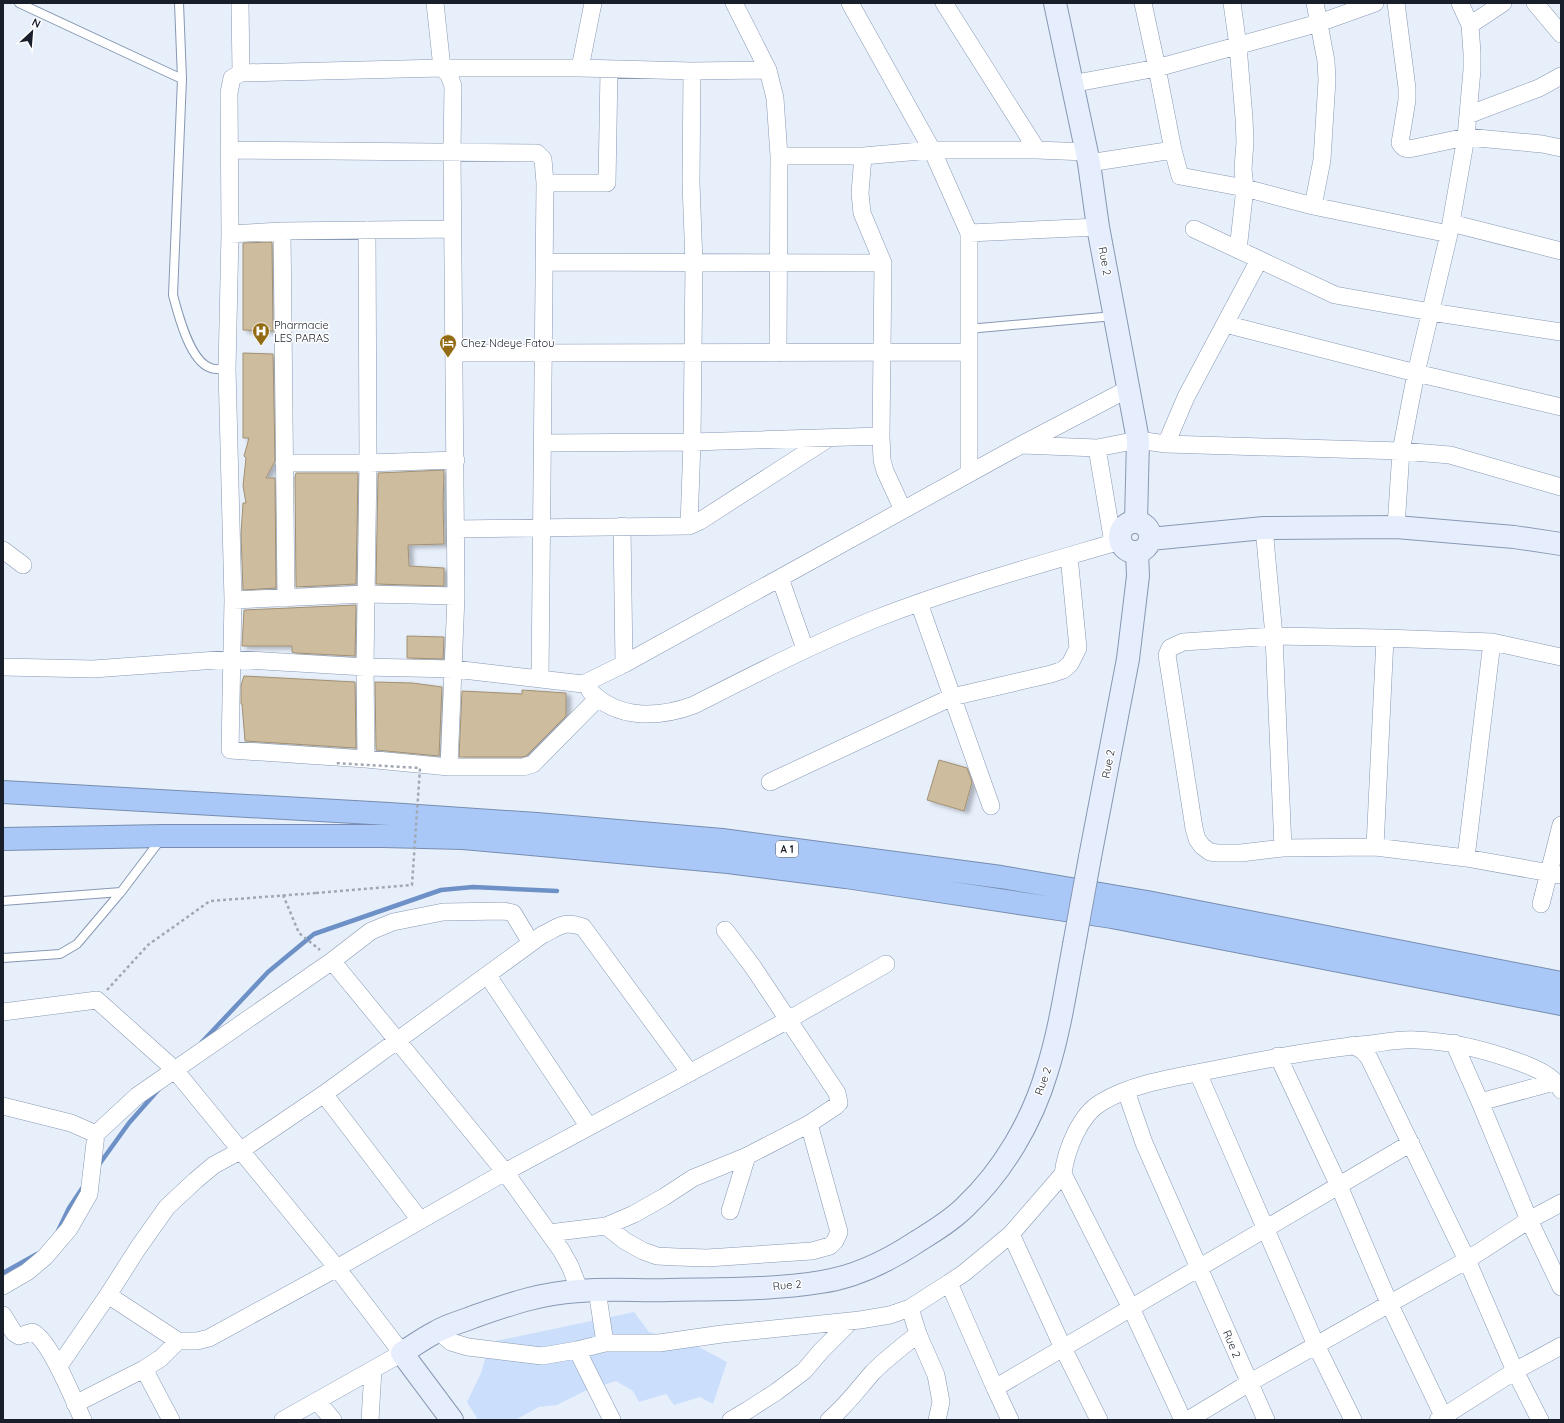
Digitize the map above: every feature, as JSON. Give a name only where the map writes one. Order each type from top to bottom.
[{"type":"highway","name":"A 1","points":[[3,792],[420,816],[537,824],[722,840],[1001,877],[1147,902],[1561,983]]},
{"type":"highway","name":"A 1","points":[[3,839],[163,836],[383,836],[463,838],[728,862],[846,877],[1112,917],[1561,1004]]},
{"type":"street","points":[[240,3],[241,73]]},
{"type":"street","points":[[435,3],[442,68],[449,75],[453,86],[452,152],[456,460],[456,596],[449,767]]},
{"type":"street","points":[[580,68],[593,3]]},
{"type":"street","points":[[734,3],[768,70],[774,98],[779,156],[778,353]]},
{"type":"street","points":[[850,3],[932,150],[969,233],[969,473]]},
{"type":"street","points":[[944,3],[1037,150]]},
{"type":"street","name":"Rue 2","points":[[402,1353],[438,1331],[512,1303],[534,1297],[588,1290],[666,1290],[778,1287],[822,1282],[867,1270],[906,1249],[939,1228],[964,1209],[988,1184],[1008,1156],[1030,1115],[1047,1073],[1055,1041],[1128,659],[1138,576],[1130,544],[1150,534],[1145,526],[1136,522],[1138,440],[1098,227],[1088,158],[1055,3]]},
{"type":"street","points":[[1143,3],[1173,150],[1180,176],[1245,188],[1313,206],[1450,228],[1561,251]]},
{"type":"street","points":[[1232,3],[1238,46],[1245,142],[1243,169],[1245,188],[1238,250]]},
{"type":"street","points":[[1313,206],[1322,160],[1327,80],[1326,61],[1315,3]]},
{"type":"street","points":[[1072,84],[1157,68],[1319,23],[1375,3]]},
{"type":"street","points":[[1396,3],[1407,88],[1407,100],[1400,143],[1406,149],[1466,137],[1542,144],[1561,148]]},
{"type":"street","points":[[1396,527],[1401,451],[1416,373],[1450,228],[1466,137],[1472,70],[1470,25],[1460,3]]},
{"type":"street","points":[[1470,25],[1503,3]]},
{"type":"street","points":[[1535,3],[1561,34]]},
{"type":"street","points":[[597,698],[533,764],[522,768],[449,767],[366,759],[230,750],[233,600],[227,369],[230,234],[229,93],[232,78],[241,73],[442,68],[580,68],[609,70],[692,71],[768,70]]},
{"type":"street","points":[[545,183],[607,183],[609,70]]},
{"type":"street","points":[[689,526],[692,442],[694,263],[691,183],[692,71]]},
{"type":"street","points":[[1468,115],[1526,94],[1561,76]]},
{"type":"street","points":[[229,150],[537,153],[543,159],[545,183],[540,679]]},
{"type":"street","points":[[779,156],[863,156],[932,150],[1037,150],[1088,158],[1173,150]]},
{"type":"street","points":[[863,156],[860,193],[862,213],[883,263],[882,460],[884,471],[903,510]]},
{"type":"street","points":[[969,233],[1098,227]]},
{"type":"street","points":[[230,234],[282,231],[453,229]]},
{"type":"street","points":[[1194,229],[1335,295],[1431,312],[1561,332]]},
{"type":"street","points":[[366,759],[365,667],[368,463],[367,230]]},
{"type":"street","points":[[282,231],[286,598]]},
{"type":"street","points":[[1166,444],[1186,397],[1259,260]]},
{"type":"street","points":[[544,262],[883,263]]},
{"type":"street","points":[[1225,324],[1416,373],[1561,407]]},
{"type":"street","points":[[454,353],[968,352]]},
{"type":"street","points":[[3,667],[93,669],[231,659],[365,667],[454,669],[583,684],[624,664],[969,473],[1128,389]]},
{"type":"street","points":[[542,443],[692,442],[881,436]]},
{"type":"street","points":[[456,529],[689,526],[700,521],[830,438]]},
{"type":"street","points":[[1021,445],[1097,448],[1138,440],[1166,444],[1401,451],[1450,455],[1561,487]]},
{"type":"street","points":[[1097,448],[1130,544]]},
{"type":"street","points":[[284,463],[368,463],[456,460]]},
{"type":"street","points":[[622,526],[624,664]]},
{"type":"street","points":[[583,684],[597,698],[613,707],[643,715],[678,711],[694,705],[805,650],[875,619],[919,603],[1069,556],[1130,544],[1264,528],[1396,527],[1514,537],[1561,544]]},
{"type":"street","points":[[1264,528],[1274,636],[1283,848]]},
{"type":"street","points":[[3,550],[23,565]]},
{"type":"street","points":[[770,782],[952,697],[1063,670],[1070,664],[1078,648],[1069,556]]},
{"type":"street","points":[[780,578],[805,650]]},
{"type":"street","points":[[233,600],[367,594],[456,596]]},
{"type":"street","points":[[919,603],[990,806]]},
{"type":"street","points":[[1555,874],[1466,858],[1375,847],[1283,848],[1240,853],[1210,852],[1202,846],[1197,839],[1194,828],[1167,655],[1170,648],[1183,642],[1274,636],[1492,642],[1561,657]]},
{"type":"street","points":[[1375,847],[1385,638]]},
{"type":"street","points":[[1466,858],[1492,642]]},
{"type":"street","points":[[1541,904],[1555,874],[1561,825]]},
{"type":"street","points":[[3,1286],[27,1272],[45,1257],[69,1229],[89,1194],[96,1134],[137,1096],[332,961],[371,932],[383,925],[443,912],[504,910],[514,913],[531,943]]},
{"type":"street","points":[[59,1366],[167,1207],[196,1180],[214,1165],[240,1151],[324,1094],[488,976],[542,935],[566,923],[573,923],[583,927],[690,1073]]},
{"type":"street","points":[[548,1233],[606,1226],[634,1214],[693,1178],[746,1156],[809,1124],[839,1103],[839,1099],[754,967],[725,930]]},
{"type":"street","points":[[332,961],[505,1172],[588,1290],[605,1343]]},
{"type":"street","points":[[108,1295],[178,1342],[197,1341],[209,1338],[337,1268],[505,1172],[788,1020],[886,964]]},
{"type":"street","points":[[488,976],[589,1127]]},
{"type":"street","points":[[3,1012],[97,1000],[174,1069],[337,1268],[452,1420]]},
{"type":"street","points":[[438,1331],[451,1342],[468,1348],[542,1356],[605,1343],[659,1343],[722,1334],[851,1321],[890,1315],[910,1308],[964,1273],[1011,1234],[1063,1174],[1065,1160],[1071,1144],[1086,1115],[1101,1102],[1126,1091],[1198,1073],[1278,1056],[1353,1045],[1415,1040],[1454,1043],[1502,1056],[1538,1069],[1558,1086]]},
{"type":"street","points":[[1454,1043],[1529,1220],[1561,1287]]},
{"type":"street","points":[[1353,1045],[1363,1051],[1369,1058],[1467,1260],[1515,1371],[1540,1420]]},
{"type":"street","points":[[1278,1056],[1339,1186],[1389,1303],[1443,1419],[1515,1371],[1561,1346]]},
{"type":"street","points":[[1198,1073],[1316,1345],[1353,1420]]},
{"type":"street","points":[[1480,1102],[1558,1086]]},
{"type":"street","name":"Rue 2","points":[[1126,1091],[1144,1143],[1266,1420]]},
{"type":"street","points":[[324,1094],[420,1220]]},
{"type":"street","points":[[3,1106],[71,1123],[96,1134]]},
{"type":"street","points":[[606,1226],[625,1241],[643,1251],[657,1256],[707,1258],[812,1251],[830,1246],[835,1241],[839,1232],[809,1124]]},
{"type":"street","points":[[994,1388],[1411,1143]]},
{"type":"street","points":[[730,1211],[746,1156]]},
{"type":"street","points":[[1063,1174],[1131,1308],[1183,1420]]},
{"type":"street","points":[[1188,1420],[1249,1383],[1467,1260],[1529,1220],[1561,1203]]},
{"type":"street","points":[[1011,1234],[1063,1348],[1099,1420]]},
{"type":"street","points":[[949,1283],[994,1388],[1010,1420]]},
{"type":"street","points":[[910,1308],[918,1334],[936,1375],[942,1402],[937,1420]]},
{"type":"street","points":[[3,1315],[14,1333],[19,1336],[32,1332],[35,1334],[59,1366],[80,1416],[160,1358],[178,1342]]},
{"type":"street","points":[[731,1420],[776,1392],[804,1371],[821,1351],[851,1321]]},
{"type":"street","points":[[829,1420],[887,1359],[918,1334]]},
{"type":"street","points":[[577,1350],[612,1420]]},
{"type":"street","points":[[283,1420],[402,1353]]},
{"type":"street","points":[[144,1369],[171,1420]]},
{"type":"street","points":[[370,1420],[372,1370]]},
{"type":"street","points":[[317,1401],[333,1420]]},
{"type":"lane","points":[[19,3],[182,79]]},
{"type":"lane","points":[[178,3],[182,79],[173,295],[182,327],[198,359],[210,368],[227,369]]},
{"type":"lane","points":[[968,329],[1114,316]]},
{"type":"lane","points":[[3,958],[60,954],[77,944],[121,892],[163,836]]},
{"type":"lane","points":[[3,901],[121,892]]},
{"type":"path","points":[[97,1000],[148,945],[210,901],[412,885],[420,768],[334,763]]},
{"type":"path","points":[[284,895],[300,933],[332,961]]},
{"type":"shaded area","points":[[634,1312],[649,1332],[695,1345],[727,1362],[713,1404],[700,1397],[674,1405],[666,1394],[639,1402],[633,1391],[616,1381],[585,1391],[557,1405],[539,1407],[515,1420],[478,1420],[467,1402],[481,1373],[485,1359],[496,1341]]},
{"type":"building","points":[[272,242],[273,331],[243,330],[243,243]]},
{"type":"building","points":[[243,353],[273,354],[275,461],[266,478],[275,478],[276,588],[243,590],[241,534],[243,503],[246,503],[243,486],[246,458],[244,456],[249,438],[243,438]]},
{"type":"building","points":[[444,470],[444,544],[408,545],[409,566],[444,568],[444,586],[376,584],[378,473]]},
{"type":"building","points":[[296,473],[358,473],[356,584],[296,587]]},
{"type":"building","points":[[356,605],[355,656],[296,653],[292,652],[292,646],[242,646],[244,610]]},
{"type":"building","points":[[407,636],[444,637],[443,659],[407,658]]},
{"type":"building","points":[[244,676],[355,682],[356,748],[245,741],[241,704],[241,685]]},
{"type":"building","points":[[375,682],[412,683],[442,687],[439,756],[376,750]]},
{"type":"building","points":[[522,690],[566,693],[566,716],[526,756],[459,757],[462,691],[522,694]]},
{"type":"building","points":[[939,760],[967,768],[972,782],[964,811],[927,800]]},
{"type":"waterway","points":[[202,1042],[268,972],[314,934],[441,890],[473,887],[557,891]]},
{"type":"waterway","points":[[98,1166],[129,1123],[159,1089]]},
{"type":"waterway","points":[[58,1231],[69,1208],[83,1187]]},
{"type":"waterway","points":[[3,1273],[37,1254]]},
{"type":"place","name":"Pharmacie LES PARAS","points":[[261,346]]},
{"type":"place","name":"Chez Ndeye Fatou","points":[[448,358]]}]
